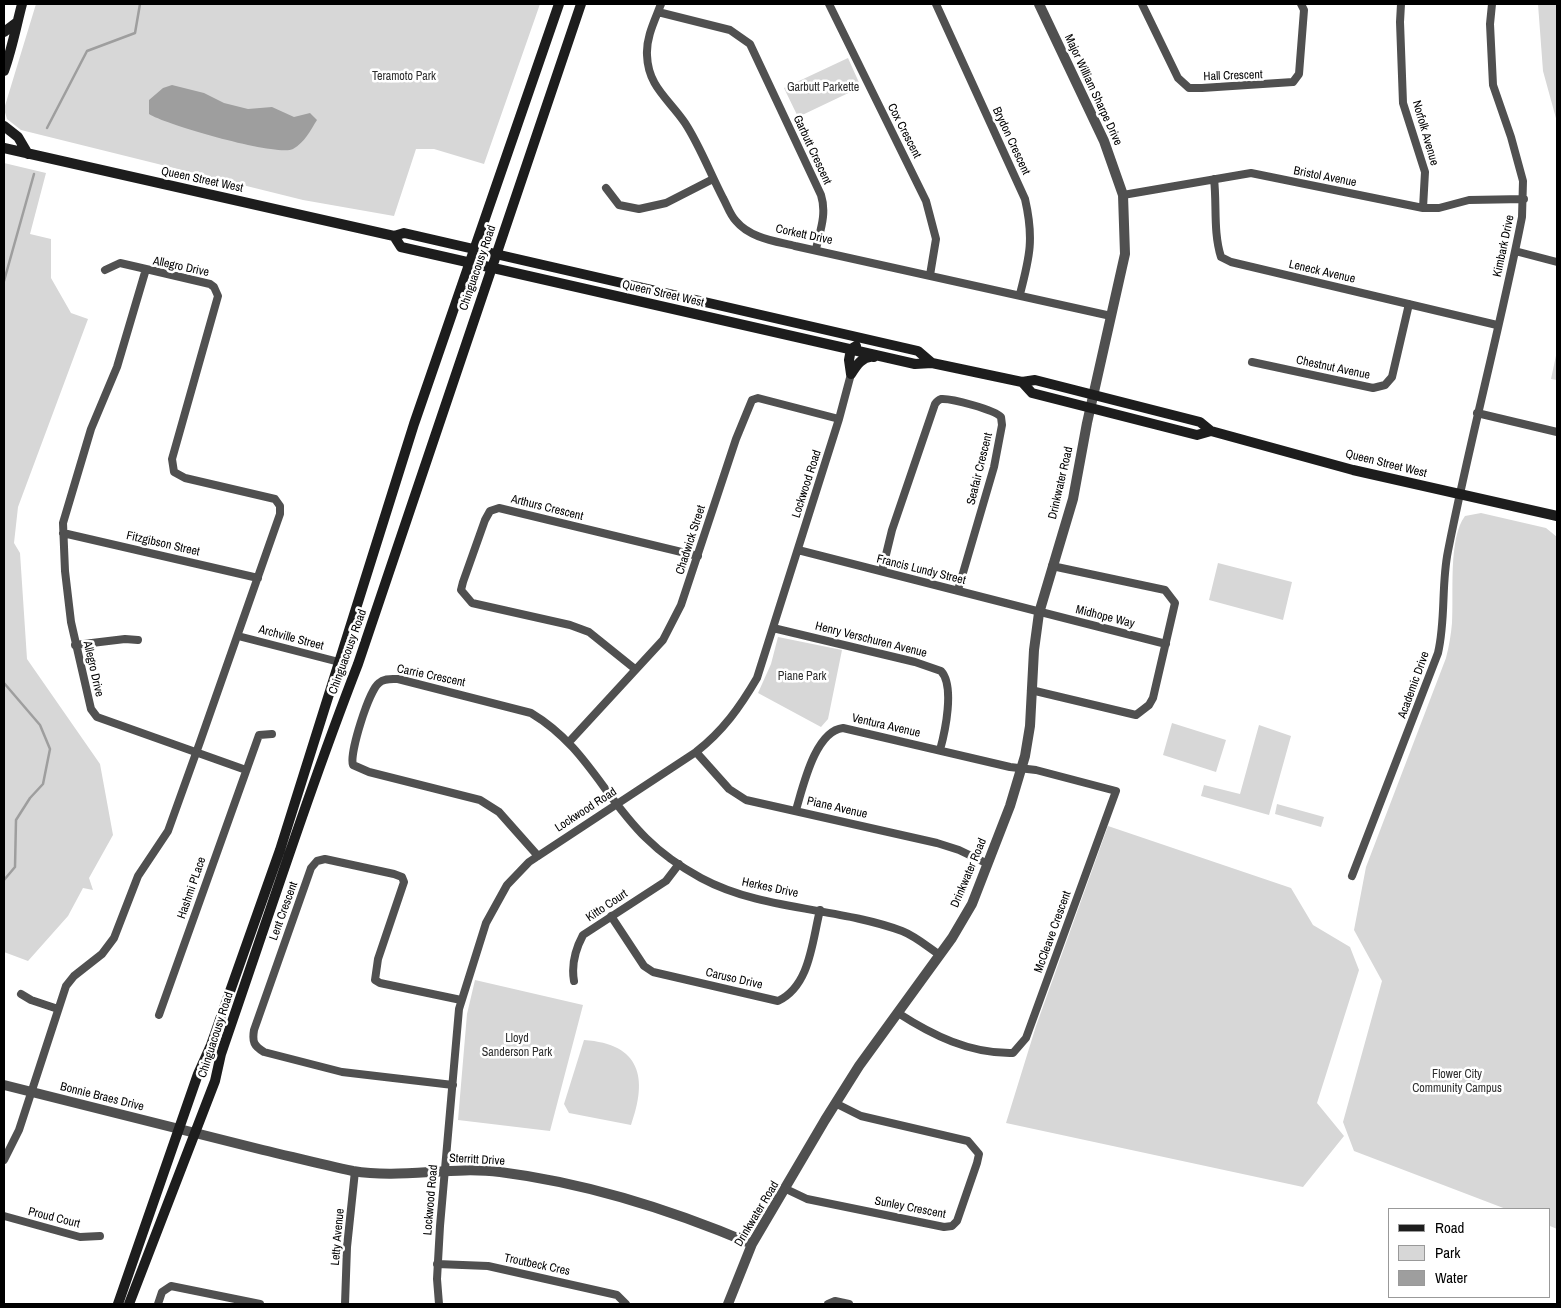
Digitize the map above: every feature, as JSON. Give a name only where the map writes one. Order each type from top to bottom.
[{"type":"main road","points":[[4,71],[14,42],[16,23],[22,4]]},
{"type":"main road","name":"Chinguacousy Road","points":[[118,1304],[280,850],[414,424],[558,4]]},
{"type":"main road","name":"Chinguacousy Road","points":[[129,1304],[194,1134],[292,851],[316,771],[358,664],[581,4]]},
{"type":"main road","points":[[4,32],[16,23]]},
{"type":"main road","points":[[4,126],[18,137],[28,154]]},
{"type":"main road","name":"Queen Street West","points":[[4,148],[394,236],[404,233],[707,302],[918,351],[932,363]]},
{"type":"main road","name":"Queen Street West","points":[[394,236],[401,247],[896,360],[915,364],[932,363],[1022,382],[1035,380],[1200,422],[1211,431],[1353,470],[1557,516]]},
{"type":"main road","points":[[704,316],[707,302]]},
{"type":"main road","points":[[851,374],[849,360],[852,349],[862,343],[913,355],[918,351]]},
{"type":"main road","points":[[851,374],[863,359],[870,356],[891,361],[896,360]]},
{"type":"main road","name":"Queen Street West","points":[[1022,382],[1032,393],[1197,435],[1211,431]]},
{"type":"street","name":"Corkett Drive","points":[[661,4],[650,32],[647,55],[651,78],[662,98],[684,122],[735,221],[761,237],[1111,316]]},
{"type":"street","name":"Cox Crescent","points":[[829,4],[926,201],[936,239],[930,275]]},
{"type":"street","name":"Brydon Crescent","points":[[936,4],[1025,199],[1031,225],[1030,254],[1020,294]]},
{"type":"street","name":"Major William Sharpe Drive","points":[[1039,4],[1104,141],[1122,196],[1125,254],[1094,395]]},
{"type":"street","name":"Hall Crescent","points":[[1142,4],[1178,78],[1189,88],[1293,82],[1299,74],[1304,10],[1301,4]]},
{"type":"street","name":"Norfolk Avenue","points":[[1401,4],[1403,103],[1425,172],[1423,208]]},
{"type":"street","name":"Kimbark Drive","points":[[1460,494],[1515,251],[1524,199],[1523,181],[1512,137],[1493,85],[1490,24],[1492,4]]},
{"type":"street","name":"Garbutt Crescent","points":[[658,12],[730,30],[750,44],[821,195],[824,216],[816,249]]},
{"type":"street","name":"Bristol Avenue","points":[[1122,196],[1214,178],[1251,173],[1423,208],[1439,208],[1469,200],[1524,199]]},
{"type":"street","name":"Leneck Avenue","points":[[1214,178],[1217,203],[1217,246],[1221,257],[1231,262],[1497,325]]},
{"type":"street","points":[[606,188],[619,205],[639,209],[666,203],[713,179]]},
{"type":"street","points":[[1515,251],[1557,262]]},
{"type":"street","points":[[105,270],[120,263],[146,270]]},
{"type":"street","name":"Allegro Drive","points":[[4,1160],[19,1130],[58,1009],[70,980],[102,954],[114,938],[138,876],[168,831],[197,752],[238,636],[280,514],[278,502],[270,497],[185,478],[174,472],[172,466],[216,306],[217,291],[210,284],[146,270],[122,351],[91,429],[65,512],[63,533],[67,594],[75,645],[91,709],[97,717],[197,752]]},
{"type":"street","name":"Chestnut Avenue","points":[[1252,362],[1373,388],[1385,385],[1392,377],[1409,304]]},
{"type":"street","name":"Lockwood Road","points":[[439,1304],[437,1264],[453,1085],[456,1022],[461,1000],[486,923],[516,874],[538,856],[696,752],[712,740],[736,713],[757,678],[839,419],[851,374]]},
{"type":"street","name":"Drinkwater Road","points":[[728,1304],[752,1244],[859,1066],[940,955],[972,904],[1010,806],[1029,736],[1031,690],[1039,613],[1073,499],[1094,395]]},
{"type":"street","name":"Chadwick Street","points":[[569,742],[664,640],[681,605],[736,439],[752,400],[758,398],[839,419]]},
{"type":"street","name":"Seafair Crescent","points":[[882,571],[895,522],[934,404],[938,400],[947,399],[994,411],[1001,416],[1002,425],[994,467],[958,590]]},
{"type":"street","points":[[1477,413],[1557,432]]},
{"type":"street","name":"Academic Drive","points":[[1352,876],[1438,653],[1442,625],[1445,567],[1460,494]]},
{"type":"street","name":"Arthurs Crescent","points":[[635,669],[589,632],[570,624],[472,603],[464,596],[462,590],[463,582],[490,511],[499,508],[509,510],[698,556]]},
{"type":"street","name":"Fitzgibson Street","points":[[63,533],[258,578]]},
{"type":"street","name":"Francis Lundy Street","points":[[798,550],[958,590],[1039,613]]},
{"type":"street","points":[[1031,690],[1136,715],[1149,705],[1154,698],[1175,603],[1166,590],[1052,566]]},
{"type":"street","name":"Midhope Way","points":[[1039,613],[1166,644]]},
{"type":"street","name":"Henry Verschuren Avenue","points":[[773,628],[915,662],[941,671],[947,683],[947,709],[946,726],[940,750]]},
{"type":"street","name":"Archville Street","points":[[238,636],[339,662]]},
{"type":"street","points":[[75,645],[138,640]]},
{"type":"street","name":"Carrie Crescent","points":[[538,856],[499,812],[480,800],[357,768],[353,765],[352,756],[375,686],[380,681],[398,679],[532,713],[545,721],[569,742],[618,804]]},
{"type":"street","name":"Ventura Avenue","points":[[796,810],[807,773],[819,747],[833,730],[843,728],[1021,768]]},
{"type":"street","name":"Hashmi PLace","points":[[159,1014],[259,735],[272,734]]},
{"type":"street","points":[[197,752],[246,770]]},
{"type":"street","name":"Piane Avenue","points":[[696,752],[729,789],[746,800],[937,843],[959,850],[988,864]]},
{"type":"street","name":"McCleave Crescent","points":[[898,1013],[925,1031],[973,1049],[1013,1052],[1026,1038],[1116,791],[1036,770],[1021,768]]},
{"type":"street","name":"Herkes Drive","points":[[618,804],[645,837],[700,878],[745,895],[820,910],[903,931],[940,955]]},
{"type":"street","name":"Lent Crescent","points":[[453,1085],[342,1072],[264,1052],[255,1046],[252,1040],[311,868],[317,861],[325,859],[394,874],[403,879],[405,885],[378,959],[375,980],[380,983],[461,1000]]},
{"type":"street","name":"Kitto Court","points":[[574,982],[572,968],[577,946],[583,935],[666,881],[679,864]]},
{"type":"street","name":"Caruso Drive","points":[[611,916],[644,966],[653,972],[778,1001],[795,989],[805,971],[820,910]]},
{"type":"street","points":[[21,994],[31,1000],[58,1009]]},
{"type":"street","name":"Bonnie Braes Drive","points":[[4,1085],[194,1134]]},
{"type":"street","name":"Sunley Crescent","points":[[786,1189],[807,1199],[944,1227],[952,1226],[957,1222],[979,1154],[968,1141],[861,1116],[836,1104]]},
{"type":"street","name":"Sterritt Drive","points":[[194,1134],[355,1171],[391,1173],[445,1170],[499,1172],[607,1194],[675,1212],[752,1244]]},
{"type":"street","name":"Letty Avenue","points":[[345,1303],[347,1248],[355,1171]]},
{"type":"street","name":"Proud Court","points":[[4,1216],[80,1237],[100,1236]]},
{"type":"street","name":"Troutbeck Cres","points":[[437,1264],[488,1266],[524,1273],[617,1295],[626,1304]]},
{"type":"street","points":[[158,1304],[162,1292],[171,1286],[260,1304]]},
{"type":"street","points":[[828,1304],[835,1301],[849,1304]]},
{"type":"street","points":[[336,1304],[345,1303]]},
{"type":"green space","name":"Teramoto Park","points":[[36,4],[540,4],[484,164],[434,149],[416,149],[394,216],[303,200],[21,130],[7,119],[4,109]]},
{"type":"green space","points":[[1538,4],[1557,4],[1557,122],[1543,71]]},
{"type":"green space","name":"Garbutt Parkette","points":[[848,58],[861,87],[798,117],[784,88]]},
{"type":"green space","points":[[4,163],[46,173],[30,234],[51,239],[51,278],[71,313],[88,319],[18,507],[14,543],[20,553],[27,659],[100,764],[113,835],[89,878],[93,890],[83,888],[68,916],[28,961],[4,952]]},
{"type":"green space","points":[[1557,351],[1557,380],[1551,379]]},
{"type":"green space","name":"Flower City Community Campus","points":[[1481,513],[1546,528],[1557,537],[1557,1229],[1551,1226],[1551,1208],[1503,1208],[1354,1151],[1343,1122],[1382,981],[1354,930],[1366,867],[1446,658],[1452,623],[1454,552],[1456,538],[1465,516]]},
{"type":"green space","points":[[1218,563],[1292,582],[1283,620],[1209,600]]},
{"type":"green space","name":"Piane Park","points":[[778,637],[842,650],[828,719],[821,727],[758,693],[771,664]]},
{"type":"green space","points":[[1172,723],[1226,740],[1216,772],[1163,755]]},
{"type":"green space","points":[[1259,725],[1291,736],[1269,815],[1201,796],[1204,785],[1240,794]]},
{"type":"green space","points":[[1277,804],[1324,817],[1321,827],[1275,814]]},
{"type":"green space","points":[[1108,826],[1291,888],[1313,925],[1350,947],[1359,970],[1317,1103],[1344,1136],[1303,1187],[1006,1123],[1036,1026]]},
{"type":"green space","name":"Lloyd Sanderson Park","points":[[475,980],[583,1005],[550,1131],[458,1120],[467,1014]]},
{"type":"green space","points":[[584,1040],[618,1048],[628,1056],[635,1066],[639,1079],[639,1092],[631,1125],[569,1113],[564,1104]]},
{"type":"water","points":[[172,85],[204,93],[224,103],[248,109],[272,107],[294,117],[310,113],[317,120],[304,140],[293,149],[267,148],[222,139],[149,114],[149,100],[163,88]]},
{"type":"waterway","points":[[47,128],[87,51],[135,33],[140,4]]},
{"type":"waterway","points":[[4,281],[34,174]]},
{"type":"waterway","points":[[4,683],[40,725],[50,749],[43,784],[30,798],[16,820],[15,867],[4,880]]}]
